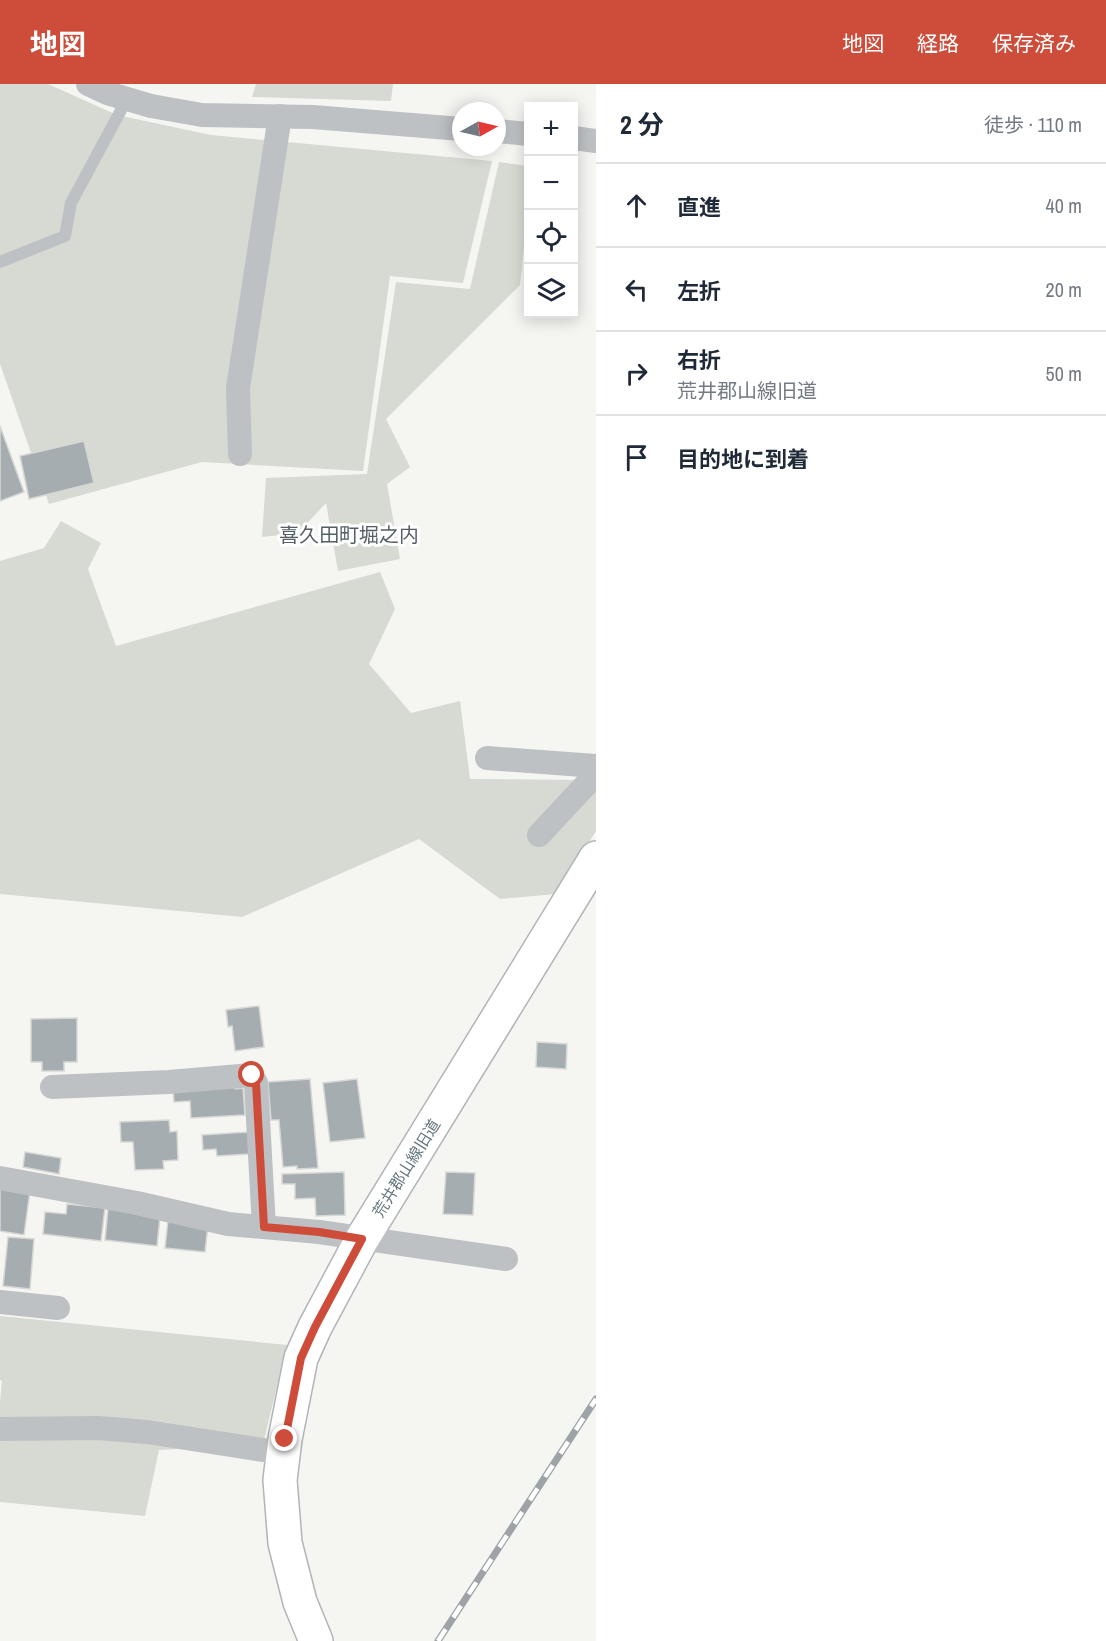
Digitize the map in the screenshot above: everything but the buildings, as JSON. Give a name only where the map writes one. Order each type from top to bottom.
[{"type":"street","points":[[88,84],[151,106],[202,116],[313,117],[452,128]]},
{"type":"street","points":[[240,454],[238,388],[280,116]]},
{"type":"street","points":[[506,132],[524,134]]},
{"type":"street","points":[[578,139],[596,141]]},
{"type":"street","points":[[487,758],[596,766]]},
{"type":"street","points":[[539,835],[596,774]]},
{"type":"street","name":"荒井郡山線旧道","points":[[316,1641],[300,1602],[285,1543],[280,1480],[301,1358],[362,1239],[596,858]]},
{"type":"street","points":[[52,1087],[169,1082],[252,1075],[256,1083],[264,1227]]},
{"type":"street","points":[[0,1178],[137,1203],[228,1224],[319,1232],[506,1259]]},
{"type":"street","points":[[0,1302],[58,1308]]},
{"type":"street","points":[[0,1429],[98,1428],[147,1432],[283,1453]]},
{"type":"lane","points":[[0,262],[65,236],[70,203],[128,99]]},
{"type":"shaded area","points":[[0,84],[48,84],[117,115],[211,135],[492,161],[463,283],[390,276],[363,471],[202,462],[49,504],[0,364]]},
{"type":"shaded area","points":[[256,84],[393,84],[391,101],[252,97]]},
{"type":"shaded area","points":[[499,162],[524,165],[524,246],[520,285],[386,419],[410,467],[387,484],[400,559],[338,571],[326,503],[298,533],[262,537],[266,478],[367,474],[396,282],[470,289]]},
{"type":"shaded area","points":[[61,521],[101,543],[88,569],[116,646],[380,572],[395,609],[369,664],[411,713],[460,701],[470,779],[577,780],[596,783],[596,831],[556,894],[500,899],[419,839],[242,917],[0,894],[0,561],[44,548]]},
{"type":"shaded area","points":[[0,1316],[287,1345],[263,1444],[159,1450],[145,1516],[0,1502],[2,1381],[0,1380]]},
{"type":"railway","points":[[438,1641],[596,1399]]},
{"type":"district","name":"喜久田町堀之内","points":[[349,535]]},
{"type":"route","points":[[252,1075],[256,1083],[264,1227],[362,1239],[301,1358],[285,1439]]}]
